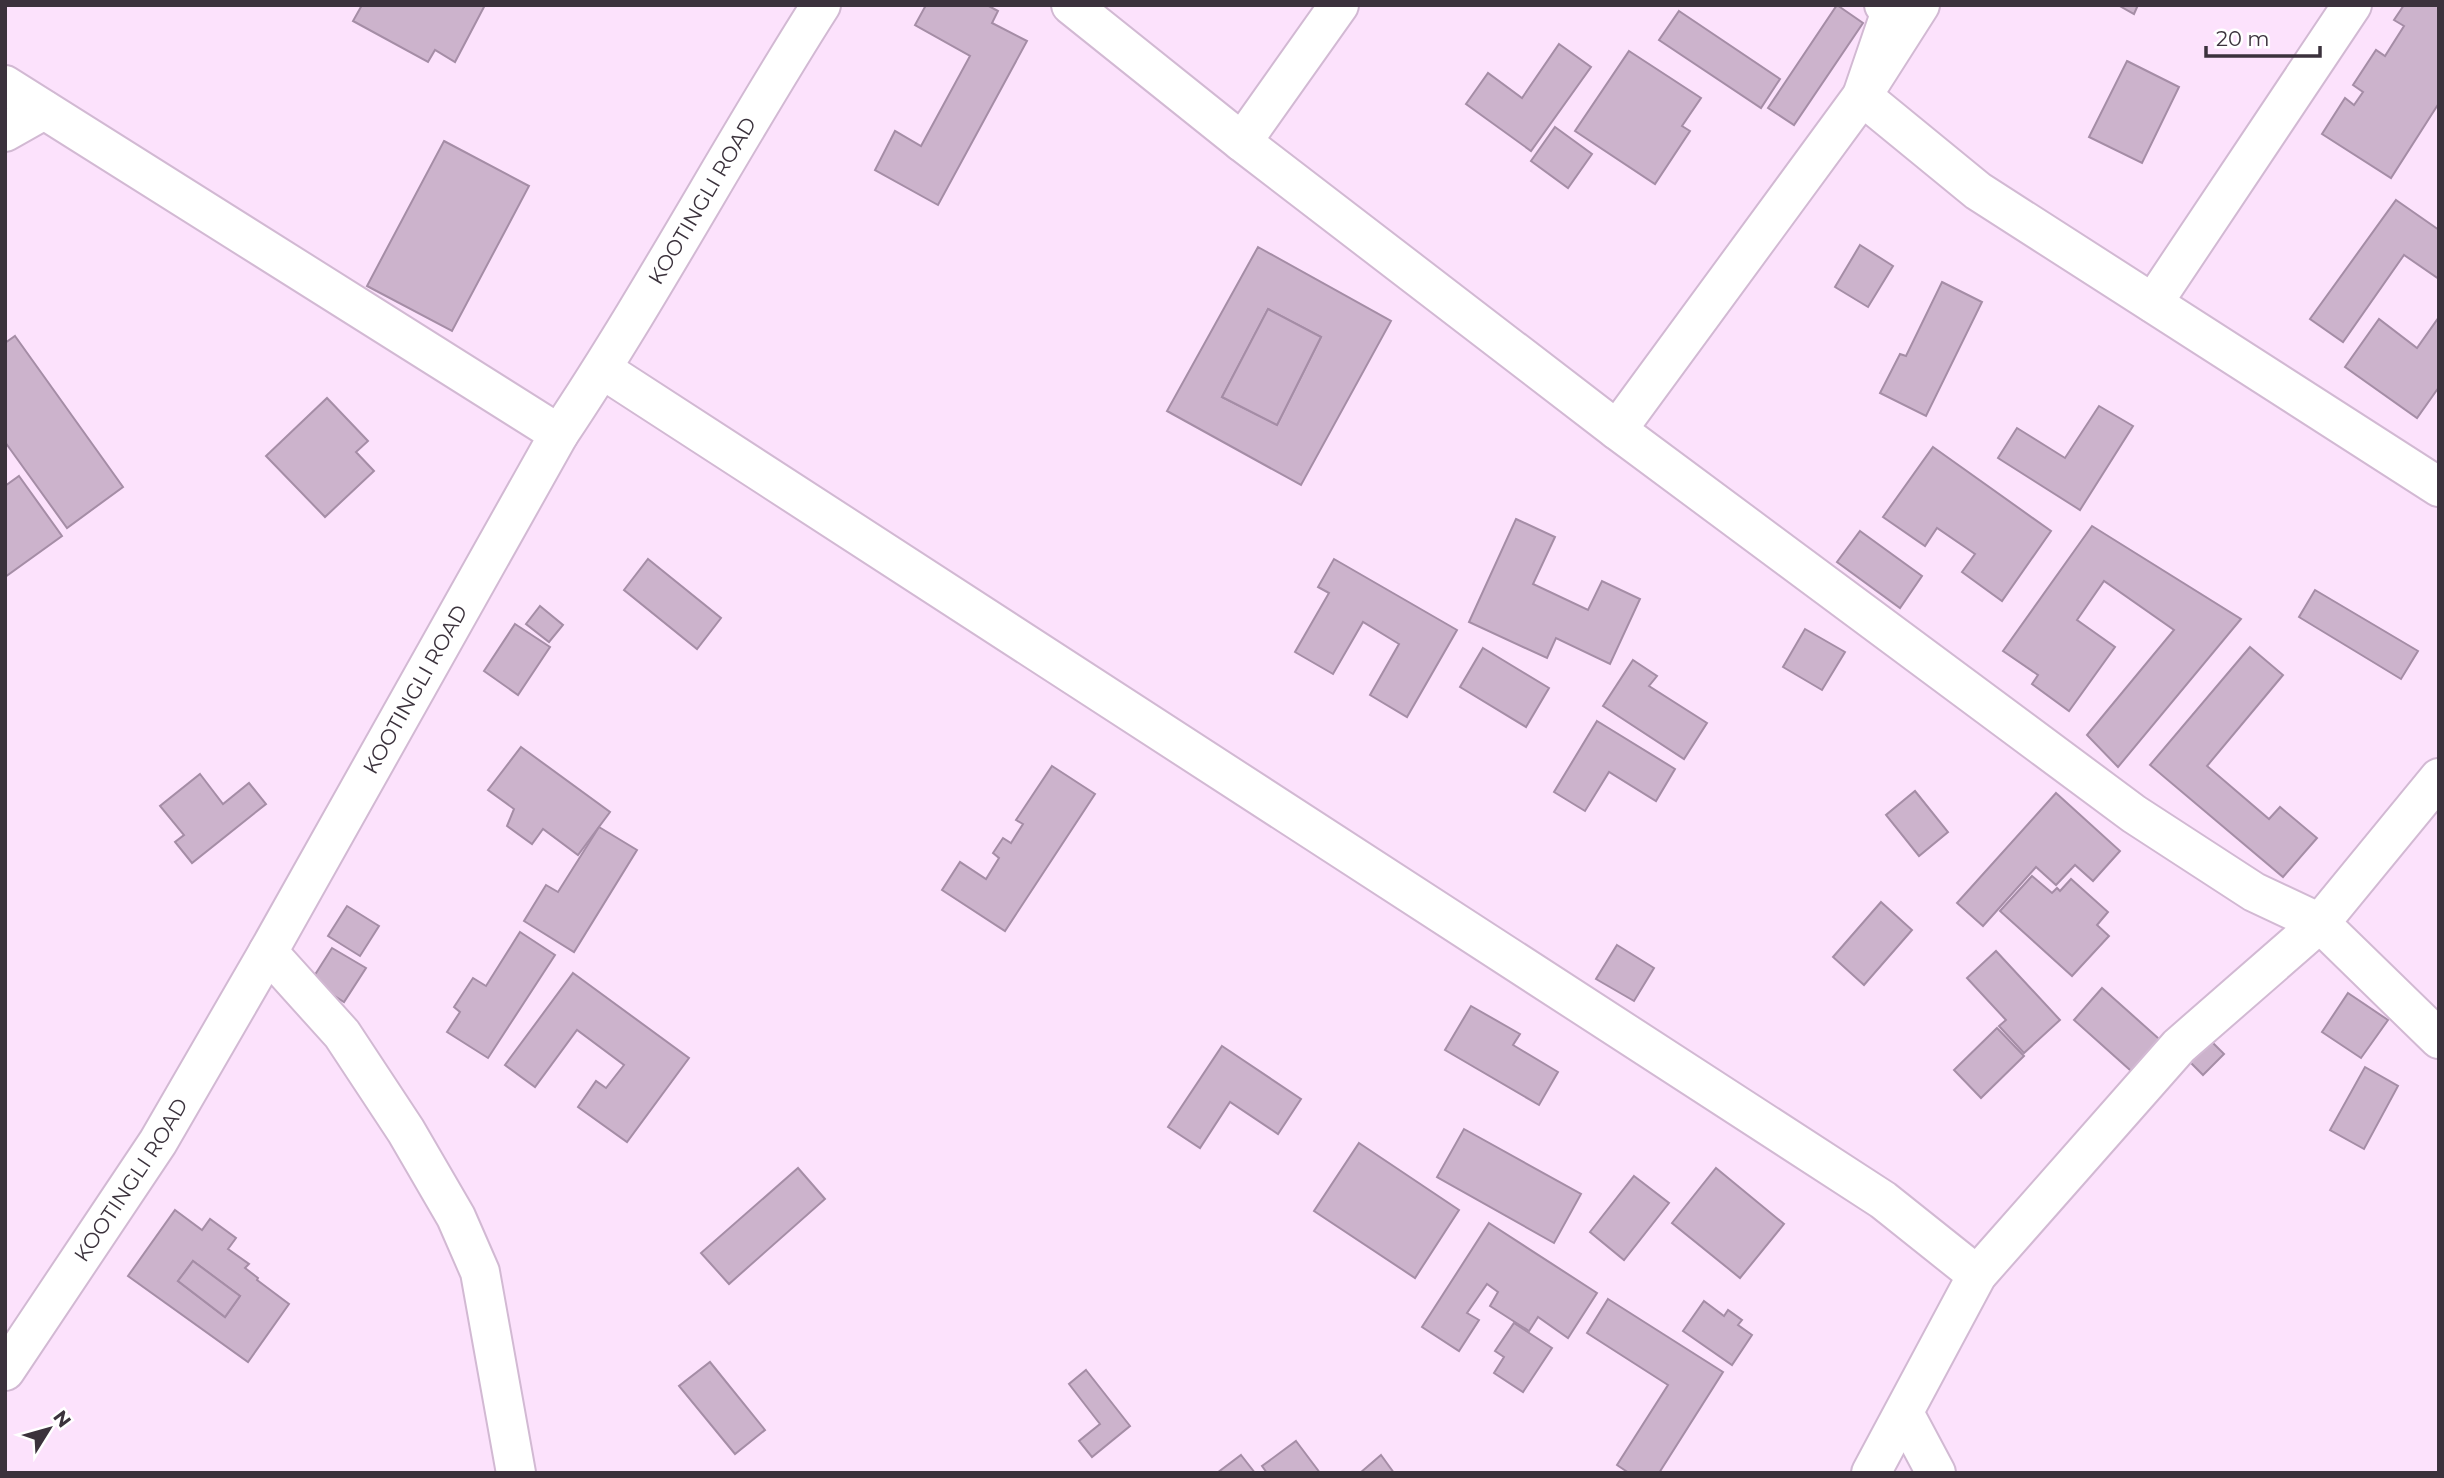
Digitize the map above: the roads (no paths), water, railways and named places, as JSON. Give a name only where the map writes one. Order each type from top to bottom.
[{"type":"street","name":"KOOTINGLI ROAD","points":[[5,1371],[158,1142],[559,434],[602,369],[772,81],[821,5]]},
{"type":"street","points":[[1072,5],[1242,142],[1617,430],[2134,814],[2254,892],[2320,923],[2439,1039]]},
{"type":"street","points":[[1242,142],[1339,5]]},
{"type":"street","points":[[1862,96],[1891,11],[1884,5]]},
{"type":"street","points":[[1617,430],[1862,96],[1920,5]]},
{"type":"street","points":[[2153,303],[2352,5]]},
{"type":"street","points":[[5,85],[559,434]]},
{"type":"street","points":[[1862,96],[1978,191],[2439,487]]},
{"type":"street","points":[[5,132],[44,110]]},
{"type":"street","points":[[602,369],[1883,1200],[1977,1275]]},
{"type":"street","points":[[1871,1473],[1977,1275],[2179,1046],[2320,923],[2439,778]]},
{"type":"street","points":[[268,952],[342,1034],[406,1132],[456,1217],[480,1272],[516,1473]]},
{"type":"street","points":[[1904,1413],[1936,1473]]}]
